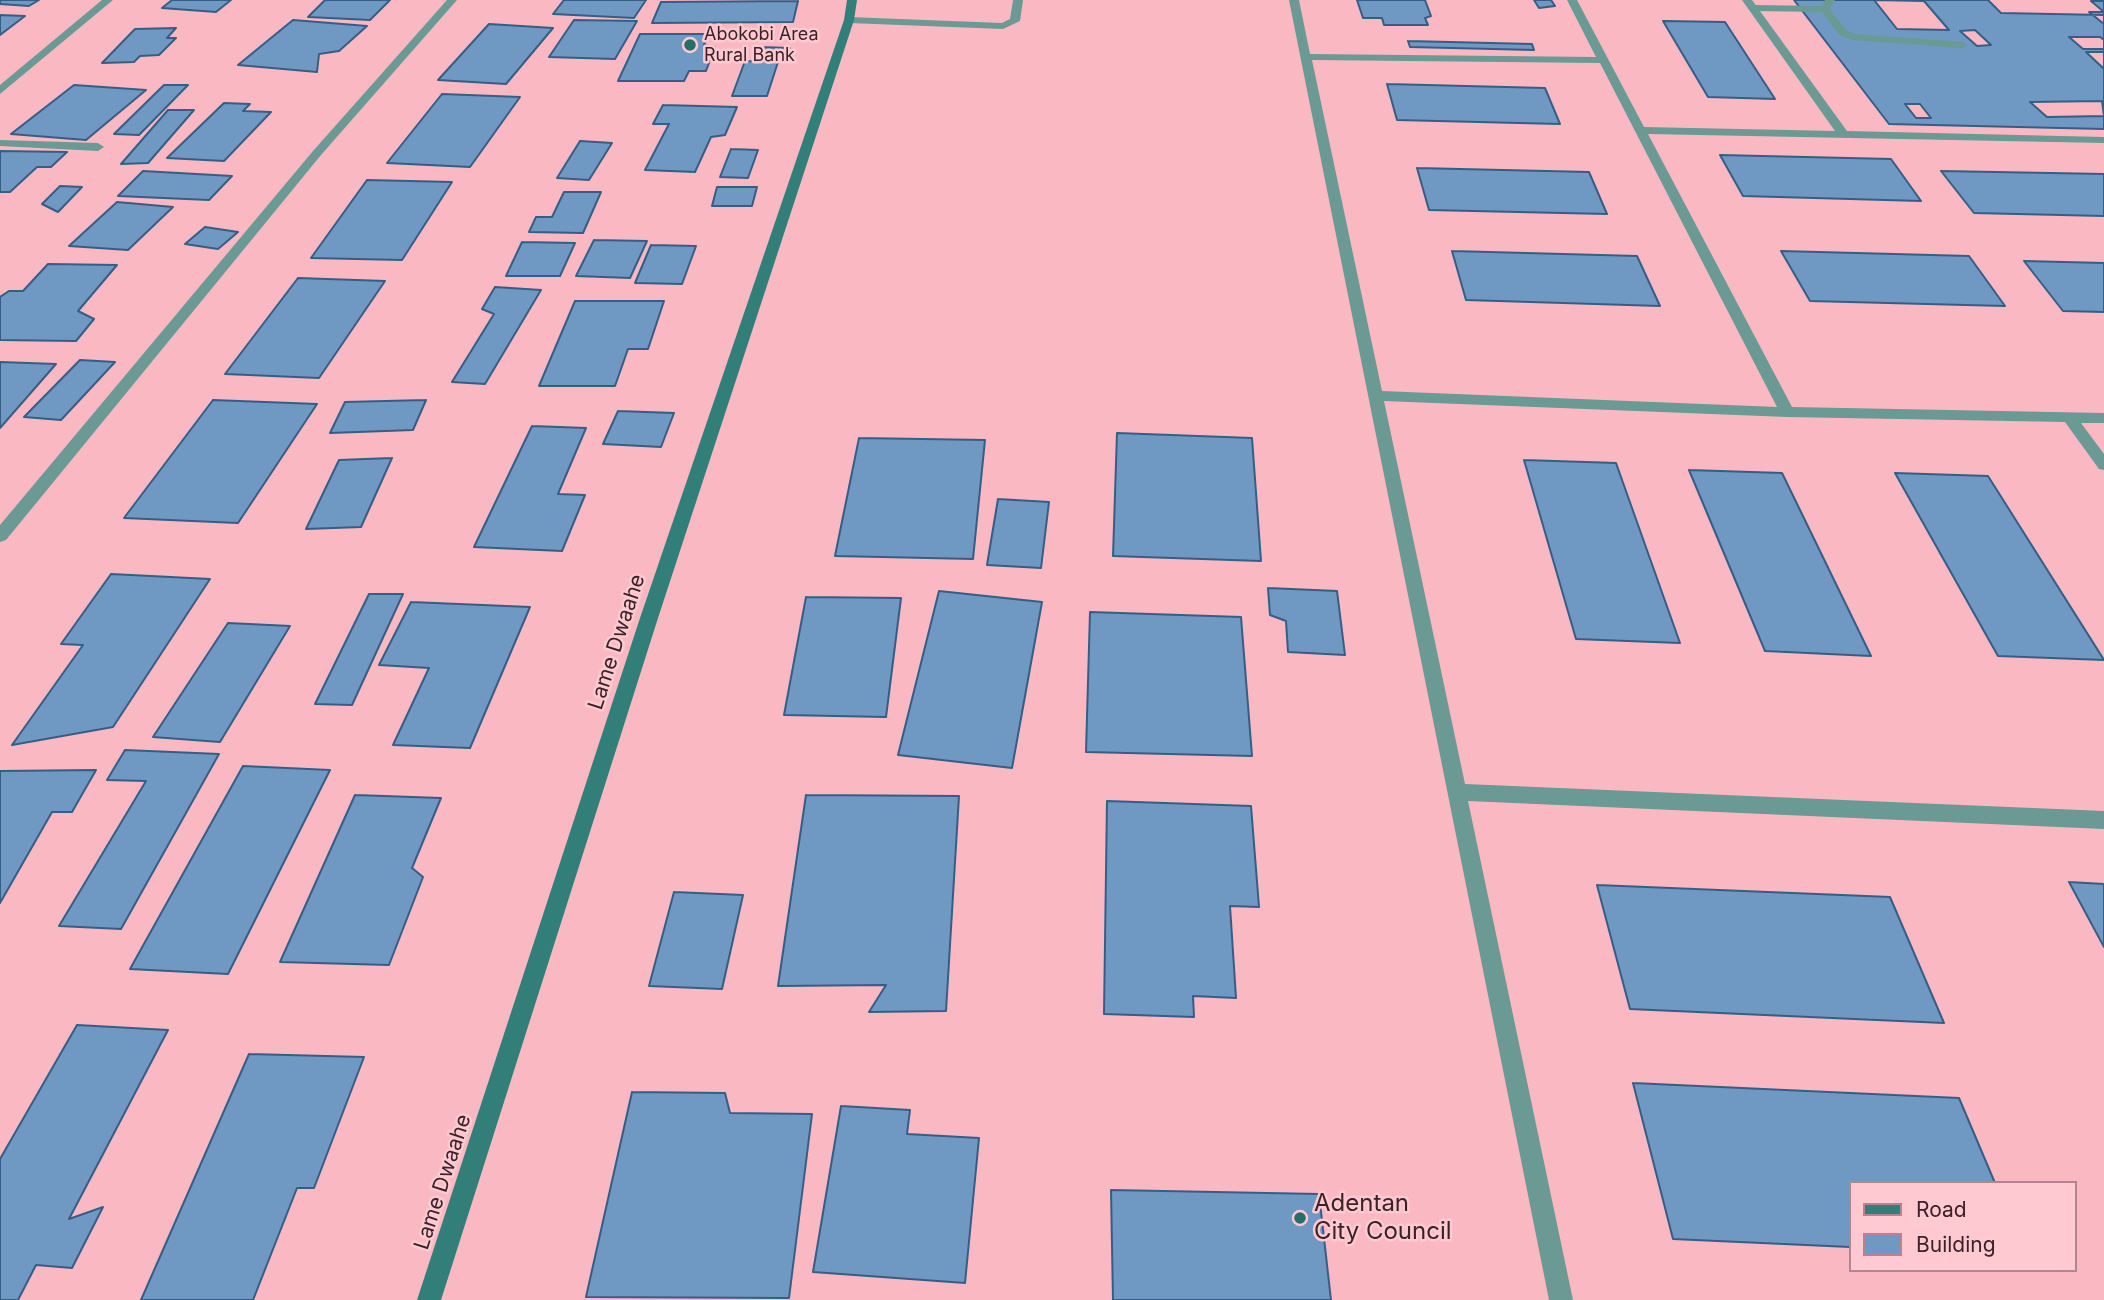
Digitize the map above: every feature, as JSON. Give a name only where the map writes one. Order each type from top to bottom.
[{"type":"street","points":[[0,91],[108,0]]},
{"type":"street","points":[[0,536],[317,153],[452,0]]},
{"type":"street","name":"Lame Dwaahe","points":[[429,1300],[649,618],[849,20],[852,0]]},
{"type":"street","points":[[849,20],[1003,26],[1015,21],[1018,0]]},
{"type":"street","points":[[1294,0],[1561,1300]]},
{"type":"street","points":[[1572,0],[1787,412]]},
{"type":"street","points":[[1750,4],[1828,5],[1843,33],[1852,37],[1962,45]]},
{"type":"street","points":[[1750,4],[1844,135]]},
{"type":"street","points":[[1304,57],[1602,60]]},
{"type":"street","points":[[1638,130],[2104,140]]},
{"type":"street","points":[[0,143],[99,147]]},
{"type":"street","points":[[1375,396],[1787,412],[2104,418]]},
{"type":"street","points":[[2069,417],[2104,465]]},
{"type":"street","points":[[1458,792],[2104,820]]},
{"type":"building","points":[[0,0],[39,0],[29,6],[0,4]]},
{"type":"building","points":[[172,0],[231,0],[216,12],[162,8]]},
{"type":"building","points":[[325,0],[390,0],[370,20],[308,17]]},
{"type":"building","points":[[564,0],[646,0],[634,18],[553,14]]},
{"type":"building","points":[[1357,0],[1425,0],[1431,16],[1425,18],[1428,25],[1384,25],[1382,18],[1363,18]]},
{"type":"building","points":[[1534,0],[1551,0],[1555,6],[1539,8]]},
{"type":"building","points":[[1794,0],[1988,0],[2001,13],[2104,15],[2104,129],[1889,124]]},
{"type":"building","points":[[1874,0],[1924,1],[1949,30],[1897,29]]},
{"type":"building","points":[[798,1],[793,22],[652,23],[661,2]]},
{"type":"building","points":[[2091,1],[2104,1],[2104,12]]},
{"type":"building","points":[[2089,12],[2104,12],[2104,24]]},
{"type":"building","points":[[0,15],[25,16],[0,35]]},
{"type":"building","points":[[293,20],[367,26],[339,51],[319,54],[317,72],[238,65]]},
{"type":"building","points":[[574,20],[637,21],[615,59],[549,57]]},
{"type":"building","points":[[1663,21],[1725,22],[1775,99],[1708,97]]},
{"type":"building","points":[[489,24],[553,28],[506,84],[438,80]]},
{"type":"building","points":[[176,28],[167,38],[176,38],[159,55],[140,56],[134,62],[102,63],[135,29]]},
{"type":"building","points":[[1975,30],[1991,45],[1977,46],[1960,31]]},
{"type":"building","points":[[640,34],[709,34],[704,45],[715,47],[706,71],[689,71],[684,81],[618,81]]},
{"type":"building","points":[[2069,37],[2100,37],[2104,40],[2104,49],[2083,49]]},
{"type":"building","points":[[1408,41],[1532,44],[1534,50],[1410,47]]},
{"type":"building","points":[[760,47],[790,48],[786,56],[756,55]]},
{"type":"building","points":[[2086,52],[2104,52],[2104,69]]},
{"type":"building","points":[[745,61],[778,62],[767,96],[732,96]]},
{"type":"building","points":[[1387,84],[1545,88],[1560,124],[1397,120]]},
{"type":"building","points":[[74,85],[146,90],[86,140],[11,134]]},
{"type":"building","points":[[164,85],[188,85],[139,135],[114,134]]},
{"type":"building","points":[[442,94],[520,97],[470,167],[387,163]]},
{"type":"building","points":[[2102,101],[2104,116],[2047,117],[2030,102]]},
{"type":"building","points":[[224,103],[250,104],[243,111],[271,112],[224,161],[167,158]]},
{"type":"building","points":[[1905,104],[1920,104],[1931,118],[1916,118]]},
{"type":"building","points":[[663,105],[737,107],[725,135],[711,137],[695,172],[645,170],[669,124],[653,124]]},
{"type":"building","points":[[168,110],[194,110],[148,163],[121,164]]},
{"type":"building","points":[[580,141],[612,143],[589,180],[557,178]]},
{"type":"building","points":[[731,149],[758,150],[748,178],[720,177]]},
{"type":"building","points":[[0,151],[67,152],[51,167],[37,167],[10,192],[0,192]]},
{"type":"building","points":[[1720,155],[1891,159],[1921,201],[1743,196]]},
{"type":"building","points":[[1417,168],[1589,172],[1607,214],[1429,210]]},
{"type":"building","points":[[143,171],[232,176],[209,200],[118,196]]},
{"type":"building","points":[[1941,171],[2104,174],[2104,216],[1974,213]]},
{"type":"building","points":[[367,180],[452,182],[402,260],[311,258]]},
{"type":"building","points":[[60,186],[82,187],[58,212],[42,204]]},
{"type":"building","points":[[717,187],[757,187],[752,206],[712,206]]},
{"type":"building","points":[[564,192],[601,192],[583,233],[529,232],[536,217],[552,217]]},
{"type":"building","points":[[117,202],[173,207],[128,250],[69,246]]},
{"type":"building","points":[[205,227],[238,232],[218,249],[185,244]]},
{"type":"building","points":[[594,240],[647,241],[630,278],[576,276]]},
{"type":"building","points":[[522,242],[575,243],[560,276],[506,276]]},
{"type":"building","points":[[651,245],[696,246],[682,284],[635,283]]},
{"type":"building","points":[[1452,251],[1637,256],[1660,306],[1466,300]]},
{"type":"building","points":[[1781,251],[1969,256],[2005,306],[1810,301]]},
{"type":"building","points":[[2024,261],[2104,263],[2104,312],[2063,311]]},
{"type":"building","points":[[48,264],[117,265],[78,311],[94,319],[76,341],[0,340],[0,297],[9,291],[23,291]]},
{"type":"building","points":[[298,278],[385,281],[319,378],[225,374]]},
{"type":"building","points":[[495,287],[541,290],[485,384],[452,382],[494,314],[482,309]]},
{"type":"building","points":[[575,301],[664,301],[648,349],[628,349],[615,386],[539,386]]},
{"type":"building","points":[[80,360],[115,362],[61,420],[24,417]]},
{"type":"building","points":[[0,362],[56,364],[0,428]]},
{"type":"building","points":[[213,400],[317,404],[238,523],[124,518]]},
{"type":"building","points":[[426,400],[413,430],[330,433],[345,402]]},
{"type":"building","points":[[618,411],[674,413],[661,447],[603,444]]},
{"type":"building","points":[[532,426],[586,428],[558,494],[585,495],[562,551],[474,547]]},
{"type":"building","points":[[1117,433],[1252,438],[1261,561],[1113,556]]},
{"type":"building","points":[[859,438],[985,440],[973,559],[835,556]]},
{"type":"building","points":[[392,458],[361,527],[306,529],[339,460]]},
{"type":"building","points":[[1524,460],[1616,463],[1680,643],[1576,639]]},
{"type":"building","points":[[1689,470],[1782,473],[1871,656],[1765,651]]},
{"type":"building","points":[[1895,473],[1988,476],[2104,660],[1998,656]]},
{"type":"building","points":[[998,499],[1049,502],[1041,568],[987,565]]},
{"type":"building","points":[[111,574],[210,579],[113,727],[12,745],[83,645],[61,644]]},
{"type":"building","points":[[1268,588],[1337,591],[1345,655],[1288,652],[1286,621],[1270,615]]},
{"type":"building","points":[[939,591],[1042,602],[1012,768],[898,755]]},
{"type":"building","points":[[369,594],[403,594],[352,705],[315,704]]},
{"type":"building","points":[[806,597],[901,598],[886,717],[784,715]]},
{"type":"building","points":[[411,602],[530,607],[470,748],[393,745],[429,668],[379,665]]},
{"type":"building","points":[[1090,612],[1241,617],[1252,756],[1086,752]]},
{"type":"building","points":[[228,623],[290,626],[220,742],[153,737]]},
{"type":"building","points":[[125,750],[219,754],[121,929],[59,926],[146,781],[107,780]]},
{"type":"building","points":[[243,766],[330,770],[228,974],[130,969]]},
{"type":"building","points":[[96,770],[72,812],[52,812],[0,903],[0,771]]},
{"type":"building","points":[[355,795],[441,798],[412,868],[423,877],[389,965],[280,962]]},
{"type":"building","points":[[806,795],[959,796],[946,1011],[869,1012],[886,985],[778,986]]},
{"type":"building","points":[[1107,801],[1251,806],[1259,907],[1230,906],[1236,998],[1193,996],[1194,1017],[1104,1014]]},
{"type":"building","points":[[2069,882],[2104,884],[2104,947]]},
{"type":"building","points":[[1597,885],[1890,897],[1944,1023],[1630,1009]]},
{"type":"building","points":[[674,892],[743,895],[722,989],[649,986]]},
{"type":"building","points":[[77,1025],[168,1030],[69,1219],[103,1207],[72,1268],[36,1265],[18,1300],[0,1300],[0,1159]]},
{"type":"building","points":[[249,1054],[364,1057],[314,1188],[297,1188],[253,1300],[141,1300]]},
{"type":"building","points":[[1633,1083],[1959,1098],[1994,1181],[1848,1181],[1848,1247],[1673,1239]]},
{"type":"building","points":[[632,1092],[725,1093],[730,1113],[812,1114],[789,1298],[586,1297]]},
{"type":"building","points":[[841,1106],[910,1110],[907,1134],[979,1138],[965,1283],[813,1272]]},
{"type":"building","points":[[1111,1190],[1319,1194],[1331,1300],[1113,1300]]},
{"type":"place","name":"Abokobi Area Rural Bank","points":[[690,45]]},
{"type":"place","name":"Adentan City Council","points":[[1300,1218]]}]
